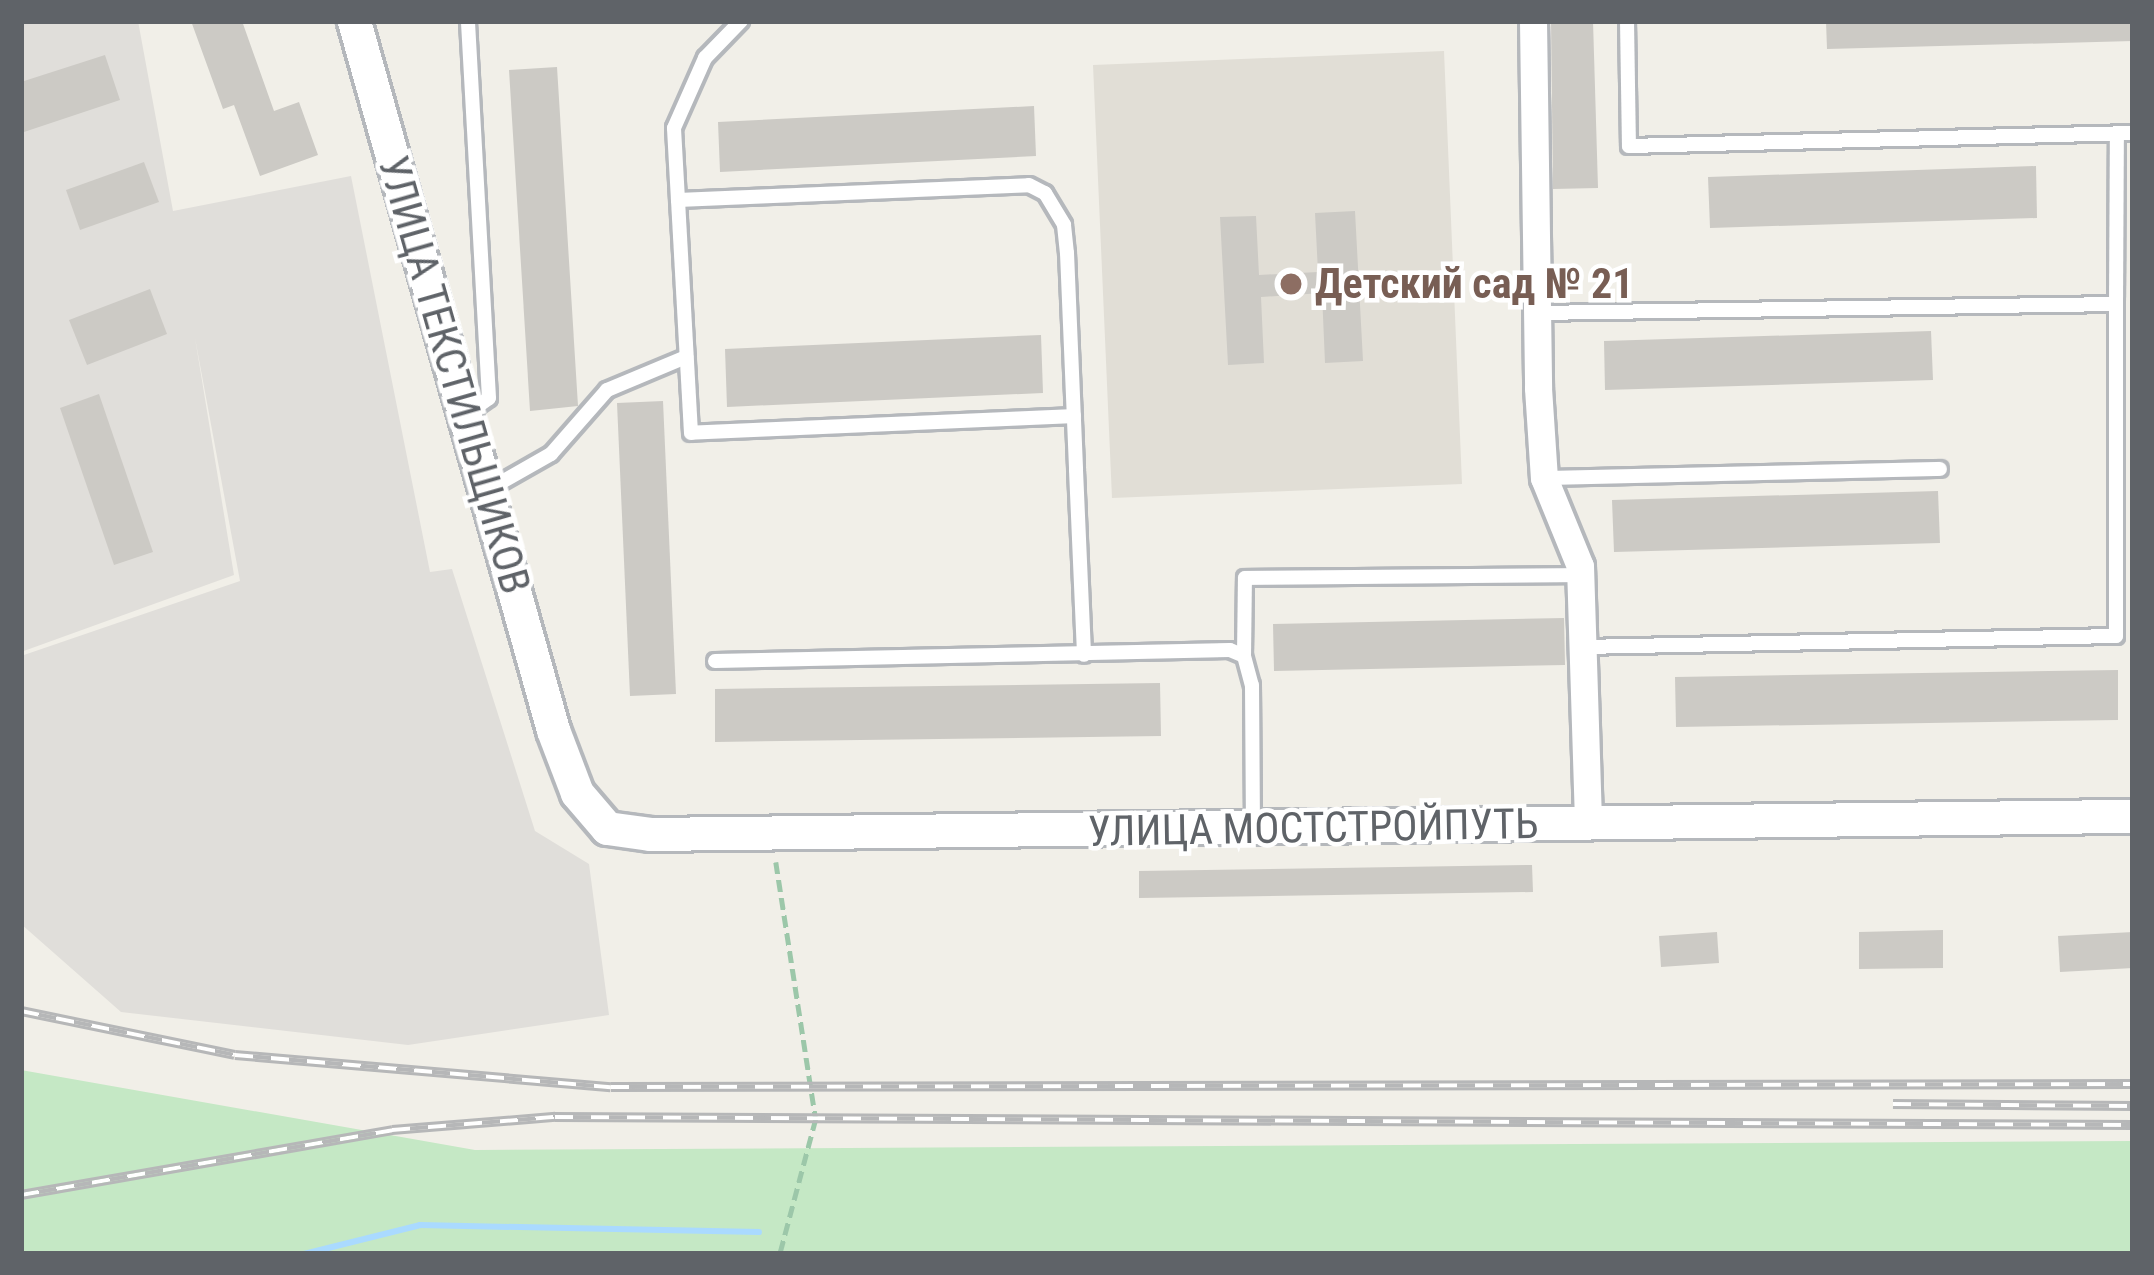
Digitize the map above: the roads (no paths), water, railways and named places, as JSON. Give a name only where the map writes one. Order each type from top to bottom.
[{"type":"street","name":"УЛИЦА ТЕКСТИЛЬЩИКОВ","points":[[354,21],[554,730]]},
{"type":"street","points":[[1533,21],[1544,478],[1580,575],[1588,825]]},
{"type":"street","name":"УЛИЦА МОСТСТРОЙПУТЬ","points":[[554,730],[577,793],[607,828],[771,833],[2133,816]]},
{"type":"lane","points":[[465,415],[489,398],[468,21]]},
{"type":"lane","points":[[741,21],[705,58],[674,128],[688,427],[698,435],[1074,416]]},
{"type":"lane","points":[[1582,647],[2116,636],[2116,304],[2125,133],[1629,146],[1627,21]]},
{"type":"lane","points":[[678,200],[1029,184],[1045,193],[1064,225],[1084,655]]},
{"type":"lane","points":[[1537,313],[2116,304]]},
{"type":"lane","points":[[486,491],[550,454],[607,390],[686,357]]},
{"type":"lane","points":[[1544,478],[1940,469]]},
{"type":"lane","points":[[1253,828],[1245,578],[1580,575]]},
{"type":"lane","points":[[715,661],[1244,656]]},
{"type":"waterway","points":[[304,1254],[420,1225],[759,1232]]},
{"type":"railway","points":[[21,1011],[235,1055],[611,1087],[2133,1084]]},
{"type":"railway","points":[[1893,1104],[2133,1106]]},
{"type":"railway","points":[[21,1195],[392,1130],[555,1117],[2133,1125]]},
{"type":"place","name":"Детский сад № 21","points":[[1291,284]]}]
